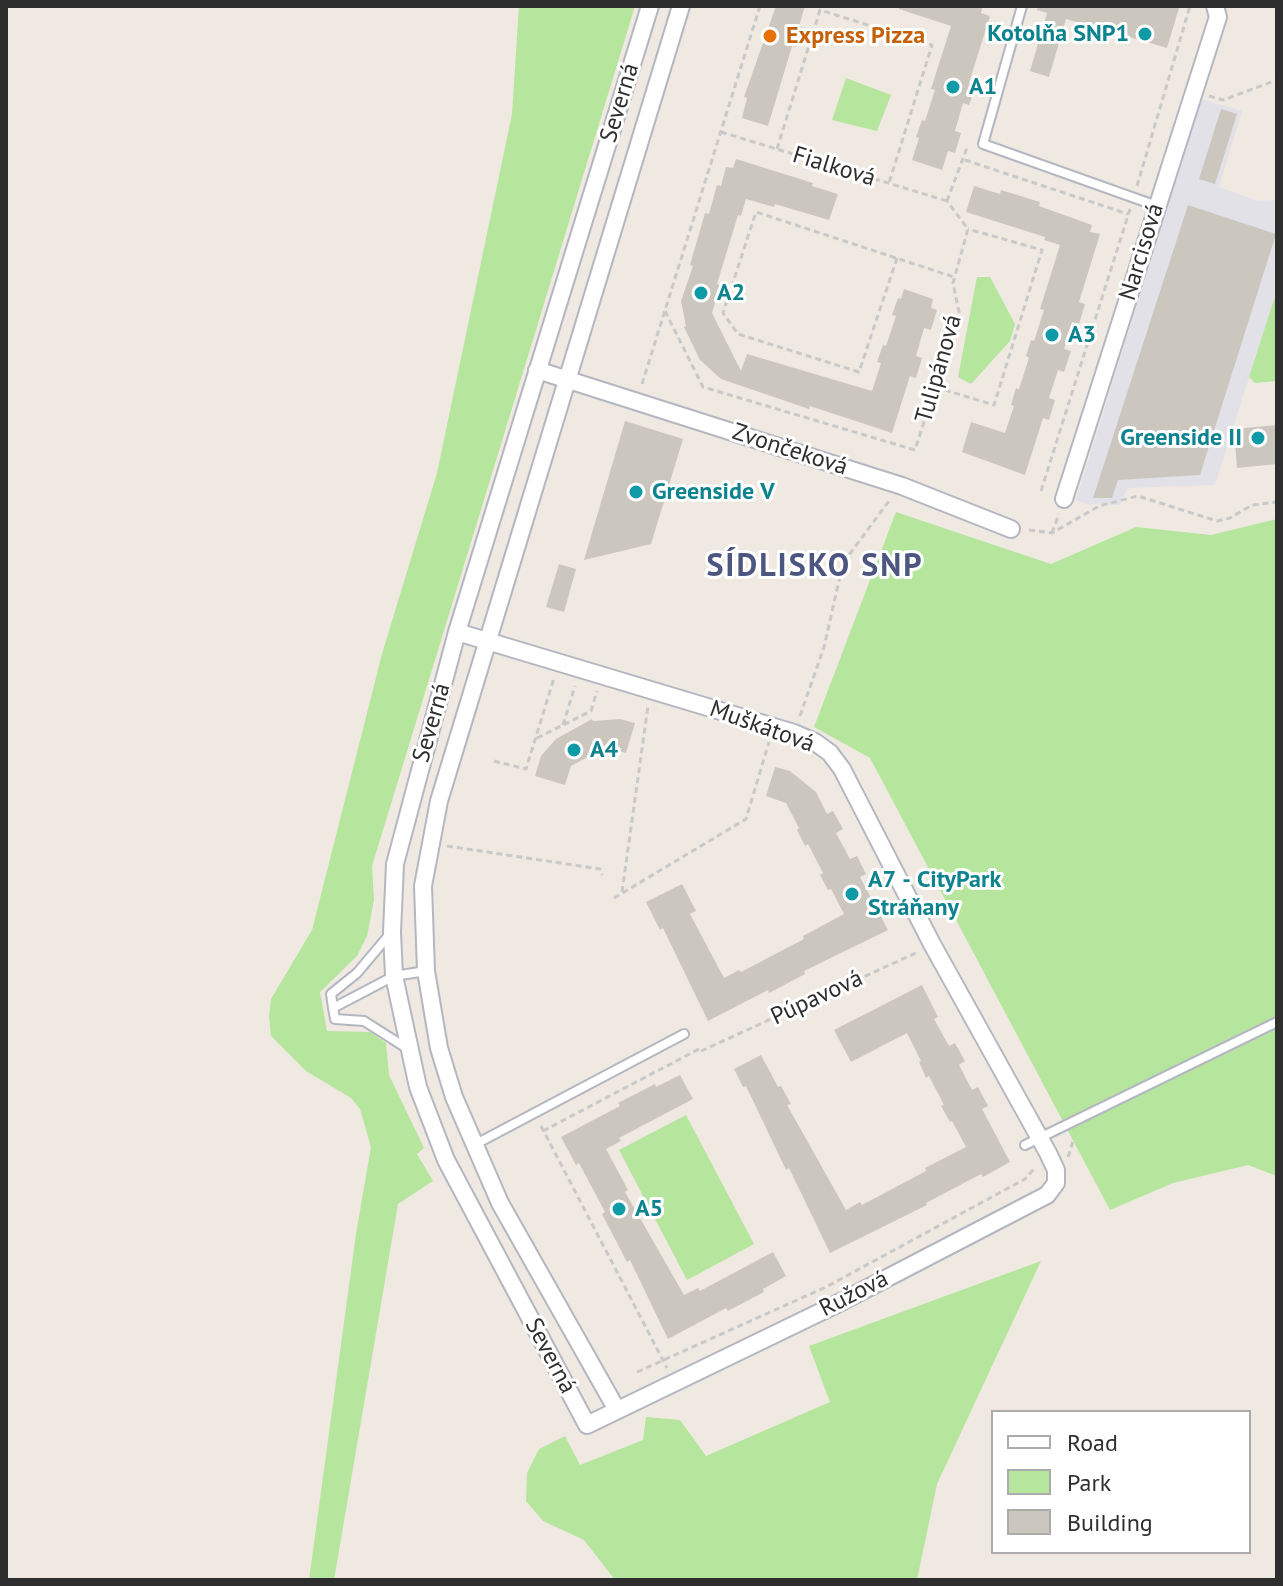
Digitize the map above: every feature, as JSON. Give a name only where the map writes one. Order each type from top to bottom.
[{"type":"street","name":"Severná","points":[[587,1425],[446,1160],[428,1118],[408,1049],[394,976],[395,864],[457,632],[650,6]]},
{"type":"street","name":"Severná","points":[[617,1410],[511,1224],[473,1145],[443,1067],[426,971],[423,886],[439,801],[681,6]]},
{"type":"street","name":"Narcisová","points":[[1064,499],[1218,17],[1215,6]]},
{"type":"street","name":"Zvončeková","points":[[537,370],[902,486],[1011,529]]},
{"type":"street","name":"Muškátová","points":[[457,632],[794,733],[823,748],[842,769],[1038,1145]]},
{"type":"street","points":[[446,1160],[473,1145]]},
{"type":"street","points":[[1038,1145],[1056,1170]]},
{"type":"street","name":"Ružová","points":[[587,1425],[835,1305],[1034,1203],[1047,1195],[1056,1183],[1056,1170]]},
{"type":"lane","points":[[1022,6],[983,144],[1157,206]]},
{"type":"lane","points":[[392,932],[357,973],[331,994],[335,1019],[364,1021],[408,1049]]},
{"type":"lane","points":[[333,1008],[394,976],[426,971]]},
{"type":"lane","points":[[1038,1145],[1078,1118],[1277,1022]]},
{"type":"lane","points":[[473,1145],[684,1034]]},
{"type":"path","points":[[637,401],[760,6]]},
{"type":"path","points":[[1041,491],[1190,6]]},
{"type":"path","points":[[777,149],[820,10],[932,45],[889,183]]},
{"type":"path","points":[[1194,91],[1223,100],[1277,80]]},
{"type":"path","name":"Fialková","points":[[721,132],[947,201],[968,229]]},
{"type":"path","points":[[964,160],[1128,214]]},
{"type":"path","points":[[897,258],[859,372],[738,334],[723,313],[756,212],[897,258],[954,277]]},
{"type":"path","points":[[935,387],[994,405],[1042,250],[968,229]]},
{"type":"path","name":"Tulipánová","points":[[665,311],[703,387],[915,450],[959,312],[953,283],[968,229]]},
{"type":"path","points":[[794,733],[824,647],[843,563],[902,486]]},
{"type":"path","points":[[1011,529],[1052,533],[1099,506],[1138,496],[1217,521],[1230,518],[1252,505],[1277,502]]},
{"type":"path","points":[[494,761],[526,769],[558,663]]},
{"type":"path","points":[[563,725],[580,670]]},
{"type":"path","points":[[535,739],[591,711],[602,676]]},
{"type":"path","points":[[622,893],[650,690]]},
{"type":"path","points":[[614,898],[746,819],[774,727]]},
{"type":"path","points":[[431,844],[600,869],[602,875]]},
{"type":"path","name":"Púpavová","points":[[543,1131],[700,1050],[932,944]]},
{"type":"path","points":[[534,1113],[675,1381]]},
{"type":"path","points":[[1056,1170],[1068,1157],[1078,1118]]},
{"type":"path","points":[[637,1372],[826,1287],[1025,1179],[1034,1173],[1038,1145]]},
{"type":"shaded area","points":[[1201,99],[1242,111],[1219,187],[1258,201],[1277,200],[1277,289],[1215,485],[1128,488],[1120,505],[1087,504],[1076,500]]},
{"type":"green space","points":[[519,6],[635,6],[372,866],[374,900],[367,936],[357,956],[320,992],[327,1031],[370,1032],[386,1043],[389,1075],[424,1148],[417,1154],[433,1181],[398,1204],[334,1580],[309,1580],[356,1234],[371,1147],[360,1109],[351,1098],[306,1071],[271,1036],[271,999],[312,930],[382,654],[437,473],[512,114]]},
{"type":"green space","points":[[846,78],[891,95],[877,131],[832,120]]},
{"type":"green space","points":[[977,277],[990,277],[1015,324],[1010,341],[971,384],[958,377]]},
{"type":"green space","points":[[1274,299],[1277,300],[1277,381],[1255,383],[1249,377]]},
{"type":"green space","points":[[896,512],[1051,564],[1136,527],[1211,535],[1277,519],[1277,1176],[1248,1165],[1173,1183],[1110,1210],[870,758],[814,727]]},
{"type":"green space","points":[[686,1115],[754,1244],[687,1280],[619,1150]]},
{"type":"green space","points":[[1041,1261],[937,1484],[917,1580],[615,1580],[584,1540],[543,1521],[526,1501],[527,1473],[539,1449],[565,1436],[580,1465],[643,1440],[646,1417],[680,1420],[706,1456],[830,1402],[809,1346]]},
{"type":"building","points":[[776,6],[805,6],[796,47],[792,46],[768,126],[742,118],[747,98],[744,97]]},
{"type":"building","name":"A1","points":[[899,6],[983,6],[981,13],[990,16],[969,83],[976,85],[969,105],[963,103],[955,131],[961,133],[955,153],[948,151],[942,170],[912,160],[919,138],[916,137],[935,90],[931,89],[951,26],[899,9]]},
{"type":"building","name":"Kotolňa SNP1","points":[[1038,6],[1179,8],[1167,48],[1066,19],[1049,77],[1030,71],[1047,13],[1037,10]]},
{"type":"building","points":[[1221,109],[1237,114],[1215,184],[1199,179]]},
{"type":"building","name":"A2","points":[[736,159],[838,194],[829,220],[746,199],[741,216],[738,215],[717,284],[720,285],[712,313],[741,371],[747,354],[872,391],[881,363],[877,362],[896,316],[892,315],[898,298],[901,299],[904,289],[933,299],[931,308],[937,310],[931,330],[924,328],[916,356],[922,358],[916,378],[910,376],[892,433],[721,379],[700,360],[684,327],[681,301],[705,213],[709,214],[726,167],[733,168]]},
{"type":"building","name":"A3","points":[[974,186],[1000,194],[1001,190],[1040,202],[1039,206],[1092,225],[1090,232],[1100,234],[1079,302],[1085,304],[1079,324],[1072,322],[1064,349],[1071,351],[1064,372],[1058,370],[1049,398],[1055,400],[1049,420],[1043,418],[1025,475],[962,452],[971,422],[1005,433],[1016,388],[1019,389],[1029,358],[1026,356],[1031,340],[1034,341],[1044,310],[1040,309],[1060,245],[1044,240],[1045,237],[966,212]]},
{"type":"building","points":[[1188,205],[1276,234],[1200,475],[1118,480],[1112,498],[1093,498]]},
{"type":"building","name":"Greenside V","points":[[625,421],[683,439],[651,544],[584,560]]},
{"type":"building","name":"Greenside II","points":[[1277,425],[1277,464],[1237,468],[1234,429]]},
{"type":"building","points":[[559,564],[576,569],[564,612],[546,607]]},
{"type":"building","name":"A4","points":[[592,719],[620,719],[635,723],[626,753],[606,747],[571,766],[565,785],[535,776],[541,756],[556,739]]},
{"type":"building","name":"A7 - CityPark Stráňany","points":[[775,767],[790,771],[816,792],[827,814],[833,811],[843,829],[836,833],[850,859],[857,856],[866,874],[860,877],[888,930],[804,971],[805,974],[769,993],[768,990],[708,1021],[663,928],[660,930],[646,902],[682,884],[696,911],[690,914],[724,978],[804,939],[803,936],[844,914],[820,875],[823,873],[808,844],[805,846],[786,803],[766,796]]},
{"type":"building","points":[[922,985],[938,1017],[934,1019],[949,1046],[955,1043],[965,1061],[959,1065],[972,1090],[978,1087],[988,1106],[982,1109],[1010,1162],[830,1253],[789,1168],[786,1170],[746,1086],[743,1087],[734,1069],[761,1055],[791,1104],[787,1105],[846,1210],[860,1202],[862,1205],[966,1147],[941,1106],[944,1105],[929,1076],[926,1078],[907,1033],[851,1062],[834,1030]]},
{"type":"building","name":"A5","points":[[680,1075],[693,1099],[619,1138],[621,1141],[606,1149],[628,1190],[625,1192],[684,1295],[698,1288],[700,1291],[773,1252],[786,1276],[763,1289],[764,1292],[668,1339],[630,1260],[627,1262],[602,1214],[605,1212],[561,1137],[620,1106],[618,1103]]},
{"type":"place","name":"Kotolňa SNP1","points":[[1145,34]]},
{"type":"place","name":"Express Pizza","points":[[770,36]]},
{"type":"place","name":"A1","points":[[953,87]]},
{"type":"place","name":"A2","points":[[701,293]]},
{"type":"place","name":"A3","points":[[1052,335]]},
{"type":"place","name":"Greenside II","points":[[1258,438]]},
{"type":"place","name":"Greenside V","points":[[636,492]]},
{"type":"place","name":"A4","points":[[574,750]]},
{"type":"place","name":"A7 - CityPark Stráňany","points":[[852,894]]},
{"type":"place","name":"A5","points":[[619,1209]]},
{"type":"district","name":"SÍDLISKO SNP","points":[[815,567]]}]
